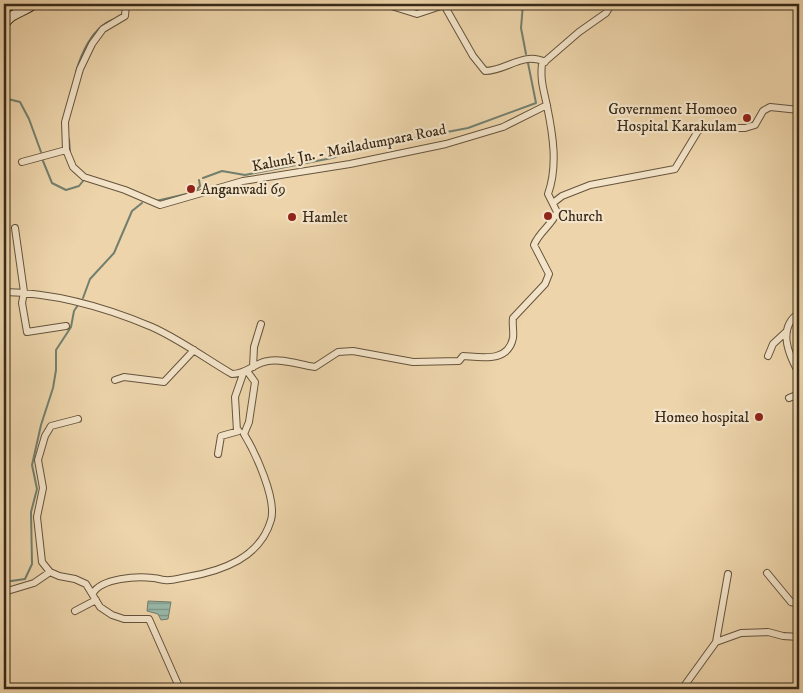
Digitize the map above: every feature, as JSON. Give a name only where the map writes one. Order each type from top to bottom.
[{"type":"main road","points":[[4,51],[4,25],[7,15],[22,13],[34,4]]},
{"type":"street","points":[[22,162],[66,150],[65,122],[80,69],[92,44],[103,29],[125,16],[126,4]]},
{"type":"street","points":[[385,4],[417,14],[444,5],[473,56],[485,71],[526,58],[537,58],[546,62]]},
{"type":"street","points":[[4,292],[24,292],[88,303],[154,328],[232,374],[245,372],[253,367],[275,360],[314,367],[338,352],[353,351],[413,362],[459,361],[463,356],[500,356],[507,352],[512,344],[513,318],[547,280],[549,274],[534,245],[537,237],[555,217],[557,212],[548,194],[554,173],[552,133],[541,81],[542,64],[579,32],[606,13],[609,8],[608,4]]},
{"type":"street","name":"Kalunk Jn. - Mailadumpara Road","points":[[66,150],[73,167],[84,177],[126,190],[160,205],[243,181],[350,164],[446,144],[503,127],[547,105]]},
{"type":"street","points":[[553,204],[562,196],[590,185],[675,169],[698,131],[704,128],[745,128],[755,125],[763,111],[770,108],[799,110]]},
{"type":"street","points":[[15,228],[24,292],[22,303],[27,332],[66,326]]},
{"type":"street","points":[[768,356],[773,344],[786,331],[792,319],[799,313]]},
{"type":"street","points":[[253,367],[254,347],[261,324]]},
{"type":"street","points":[[786,331],[786,340],[799,373]]},
{"type":"street","points":[[115,380],[132,378],[159,383],[164,382],[194,350]]},
{"type":"street","points":[[237,431],[235,397],[245,372]]},
{"type":"street","points":[[244,434],[249,422],[255,382],[245,372]]},
{"type":"street","points":[[789,398],[799,394]]},
{"type":"street","points":[[78,419],[51,426],[45,436],[39,455],[43,488],[37,516],[42,562],[50,572],[89,586],[100,607],[112,615],[124,619],[149,619],[180,689]]},
{"type":"street","points":[[92,593],[111,582],[127,578],[155,578],[164,580],[222,569],[243,559],[260,543],[272,519],[269,494],[262,473],[244,434],[237,431],[221,436],[218,454]]},
{"type":"street","points":[[4,592],[34,583],[50,572]]},
{"type":"street","points":[[767,573],[791,602],[799,604]]},
{"type":"street","points":[[682,689],[716,642],[728,574]]},
{"type":"street","points":[[75,610],[96,600]]},
{"type":"street","points":[[716,642],[741,633],[768,632],[783,636],[799,637]]},
{"type":"shaded area","points":[[148,601],[171,602],[168,619],[161,620],[158,614],[147,611]]},
{"type":"waterway","points":[[523,4],[521,28],[526,54]]},
{"type":"waterway","points":[[76,72],[88,42],[99,29],[112,20]]},
{"type":"waterway","points":[[203,178],[222,171],[245,175],[332,158],[363,148],[468,128],[536,103],[528,63]]},
{"type":"waterway","points":[[4,98],[20,102],[29,119],[41,152]]},
{"type":"waterway","points":[[69,139],[70,152]]},
{"type":"waterway","points":[[43,161],[52,183],[66,190],[79,186],[83,181]]},
{"type":"waterway","points":[[156,201],[195,192],[200,186],[199,180]]},
{"type":"waterway","points":[[83,298],[90,279],[114,253],[132,211],[142,203]]},
{"type":"waterway","points":[[798,307],[794,283],[799,265]]},
{"type":"waterway","points":[[4,582],[25,579],[32,564],[31,512],[37,489],[32,465],[41,425],[53,388],[56,370],[56,350],[71,327],[74,311],[78,305]]},
{"type":"place","name":"Government Homoeo Hospital Karakulam","points":[[747,118]]},
{"type":"place","name":"Anganwadi 69","points":[[191,189]]},
{"type":"place","name":"Church","points":[[548,216]]},
{"type":"place","name":"Hamlet","points":[[292,217]]},
{"type":"place","name":"Homeo hospital","points":[[759,417]]}]
